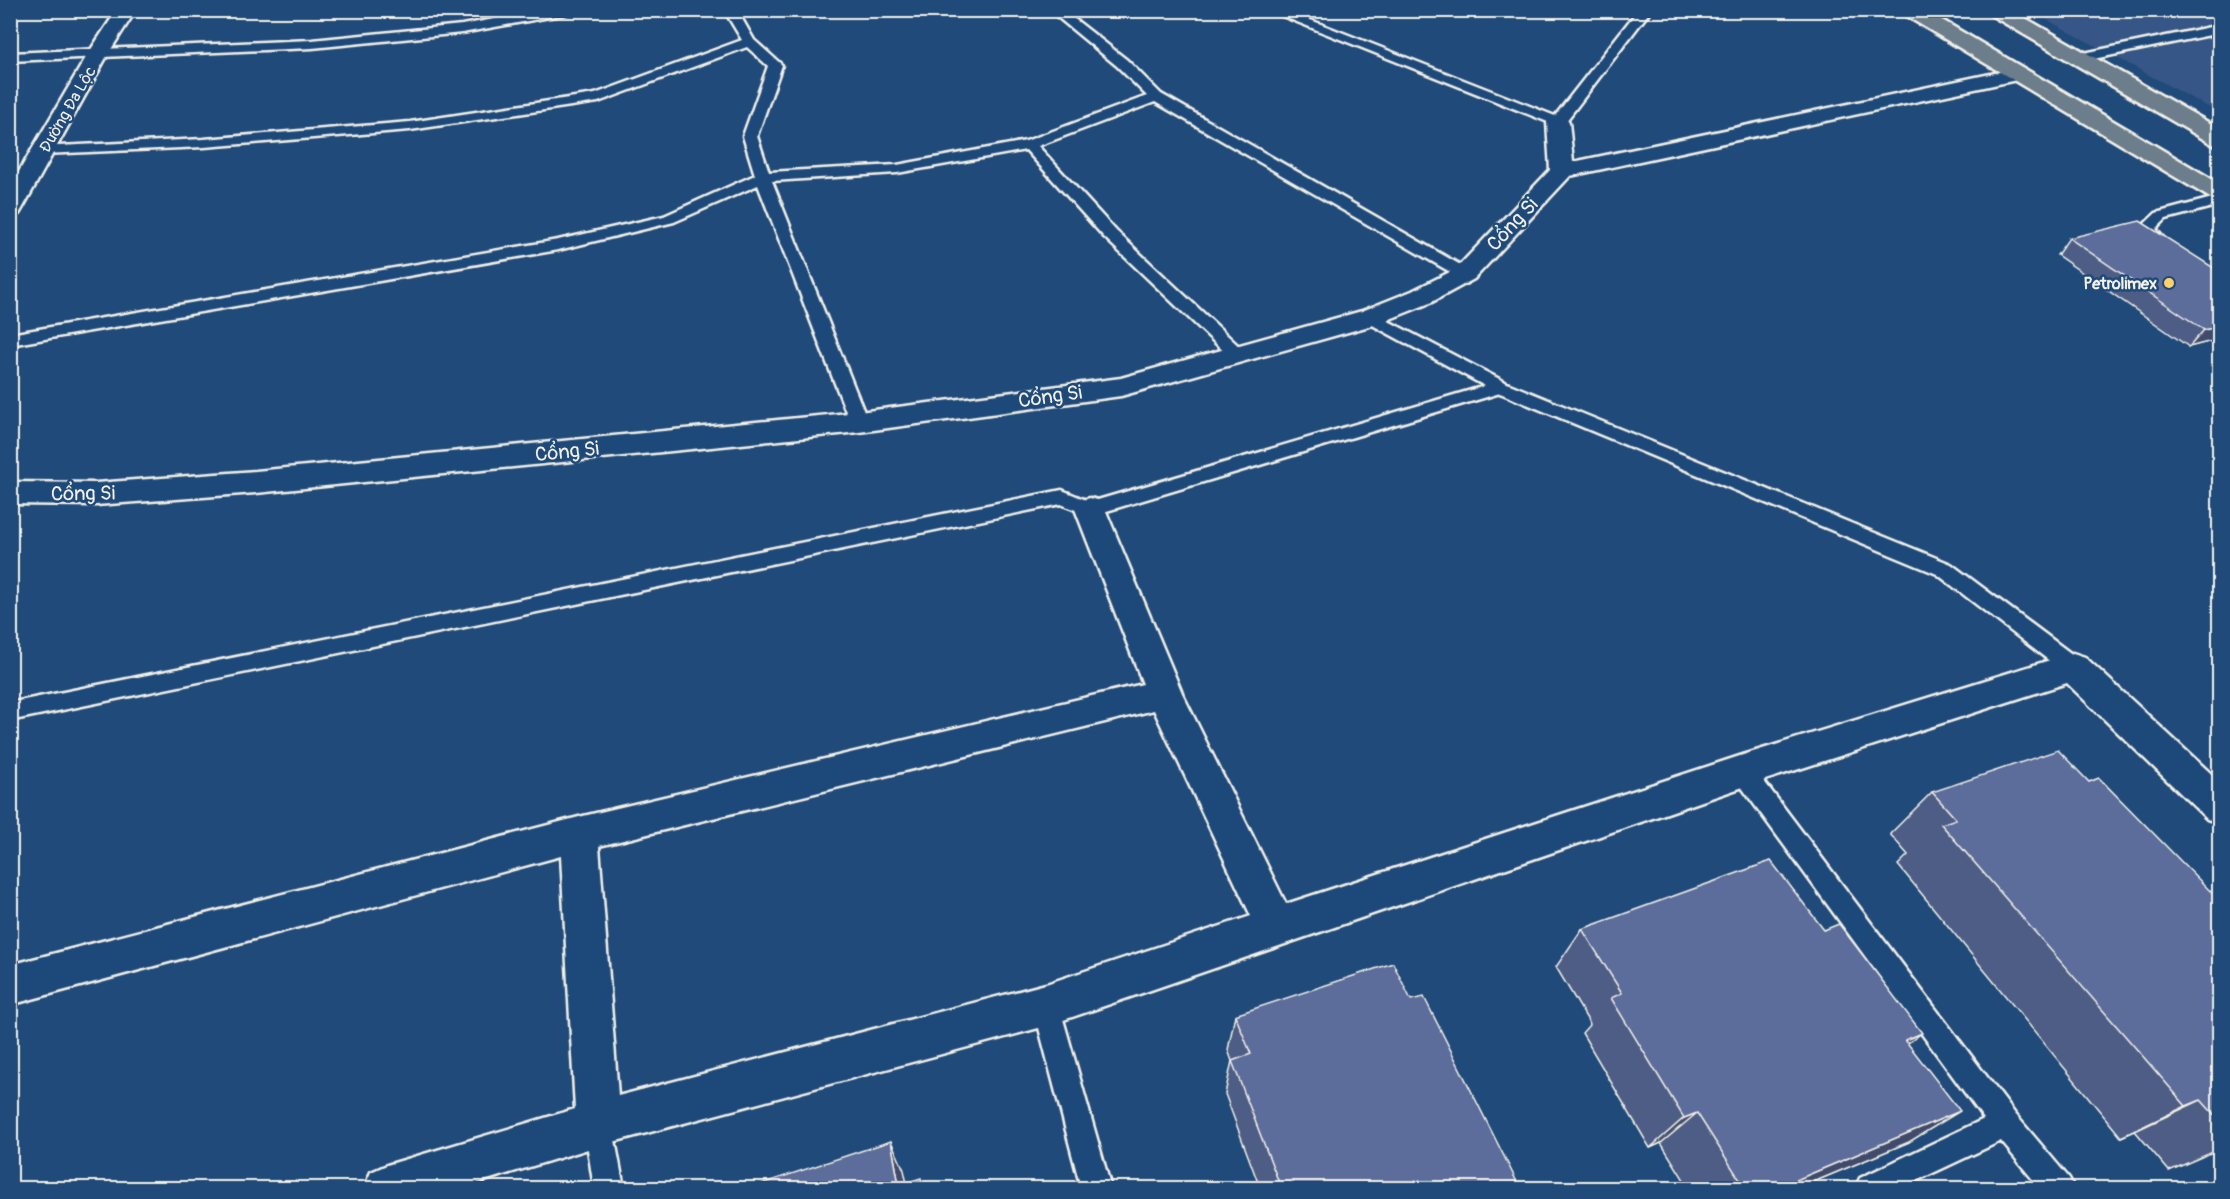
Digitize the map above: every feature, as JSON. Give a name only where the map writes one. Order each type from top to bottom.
[{"type":"main road","points":[[1910,10],[2220,194]]},
{"type":"main road","points":[[1996,10],[2220,139]]},
{"type":"street","name":"Đường Đa Lộc","points":[[10,209],[98,54],[127,10]]},
{"type":"street","points":[[1558,122],[1563,171],[2019,74]]},
{"type":"street","name":"Cổng Si","points":[[10,493],[96,494],[256,482],[859,422],[1121,387],[1371,317],[1421,297],[1466,274],[1523,210],[1563,171]]},
{"type":"street","points":[[1089,509],[1164,693],[1276,926]]},
{"type":"street","points":[[387,1188],[598,1124],[1046,1005],[1743,771],[2073,667],[2220,807]]},
{"type":"street","points":[[10,985],[579,834],[1164,693]]},
{"type":"street","points":[[579,834],[598,1124]]},
{"type":"lane","points":[[10,57],[312,44],[462,29],[566,10]]},
{"type":"lane","points":[[730,10],[749,42],[775,65],[750,135],[763,177],[859,422]]},
{"type":"lane","points":[[1055,10],[1122,63],[1156,97],[1466,274]]},
{"type":"lane","points":[[1273,10],[1558,122],[1645,10]]},
{"type":"lane","points":[[2079,58],[2220,29]]},
{"type":"lane","points":[[43,150],[204,143],[410,126],[598,98],[749,42]]},
{"type":"lane","points":[[10,340],[558,245],[669,219],[763,177],[897,169],[1029,145],[1156,97]]},
{"type":"lane","points":[[1029,145],[1110,234],[1238,355]]},
{"type":"lane","points":[[2175,256],[2166,250],[2147,229],[2161,216],[2220,200]]},
{"type":"lane","points":[[1371,317],[1501,387],[1944,568],[2073,667]]},
{"type":"lane","points":[[14,711],[930,522],[1062,497],[1089,509],[1501,387]]},
{"type":"lane","points":[[1743,771],[2005,1124],[2059,1188]]},
{"type":"lane","points":[[1046,1005],[1096,1188]]},
{"type":"lane","points":[[598,1124],[609,1188]]},
{"type":"lane","points":[[1870,1188],[2005,1124]]},
{"type":"shaded area","points":[[2031,11],[2219,11],[2219,113]]},
{"type":"building","points":[[2140,221],[2220,272],[2220,326],[2204,330],[2069,238]]},
{"type":"building","points":[[2058,750],[2089,782],[2099,778],[2220,901],[2220,1121],[2201,1100],[2186,1106],[1941,824],[1956,819],[1932,792]]},
{"type":"building","points":[[1771,861],[1824,930],[1839,924],[1922,1033],[1905,1040],[1960,1111],[1777,1188],[1745,1188],[1697,1113],[1684,1118],[1611,998],[1622,993],[1582,929]]},
{"type":"building","points":[[1393,963],[1411,1000],[1424,997],[1520,1188],[1281,1188],[1232,1061],[1251,1054],[1235,1015]]},
{"type":"building","points":[[891,1141],[899,1185],[921,1178],[923,1188],[749,1188]]},
{"type":"place","name":"Petrolimex","points":[[2169,283]]}]
